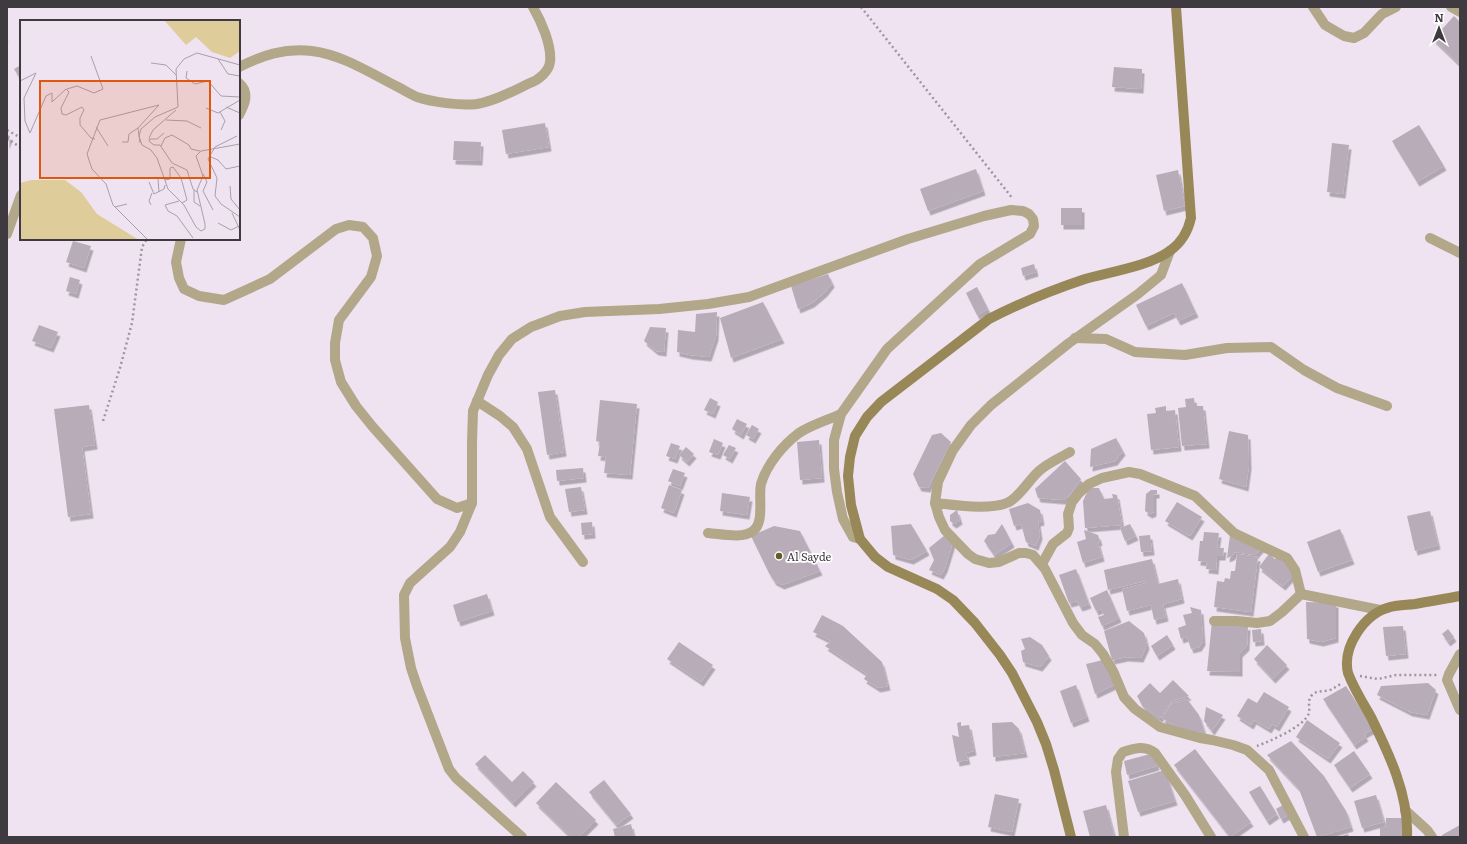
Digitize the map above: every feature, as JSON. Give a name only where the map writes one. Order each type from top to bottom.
[{"type":"main road","points":[[1071,837],[1046,744],[1037,722],[1012,674],[1000,655],[975,623],[953,600],[937,589],[888,567],[875,557],[860,539],[851,505],[848,476],[850,457],[855,436],[867,418],[881,402],[989,319],[1009,309],[1085,279],[1154,259],[1170,251],[1180,242],[1189,229],[1191,218],[1176,7]]},
{"type":"main road","points":[[1407,837],[1405,810],[1392,762],[1349,676],[1346,665],[1349,649],[1357,632],[1379,612],[1390,607],[1460,596]]},
{"type":"street","points":[[240,67],[261,56],[294,50],[313,51],[340,58],[417,97],[459,105],[477,104],[493,100],[537,80],[545,72],[550,63],[549,49],[541,20],[533,7]]},
{"type":"street","points":[[1313,7],[1325,25],[1344,36],[1354,38],[1364,33],[1382,14],[1396,7]]},
{"type":"street","points":[[1451,7],[1460,12]]},
{"type":"street","points":[[240,84],[245,90],[246,95],[245,103],[240,113]]},
{"type":"street","points":[[7,234],[20,198]]},
{"type":"street","points":[[522,837],[456,778],[449,769],[416,686],[411,668],[405,638],[404,596],[410,583],[450,547],[460,532],[472,503],[473,411],[488,375],[499,356],[512,339],[531,327],[560,316],[585,312],[659,309],[708,304],[749,297],[908,239],[984,216],[1011,210],[1023,211],[1029,214],[1033,219],[1034,226],[1030,234],[980,264],[946,293],[887,348],[869,371],[841,414],[834,440],[836,492],[843,519],[853,537],[860,539]]},
{"type":"street","points":[[181,240],[176,262],[178,278],[184,290],[199,296],[224,300],[270,279],[336,229],[349,224],[363,227],[373,238],[377,256],[371,277],[339,320],[335,360],[341,382],[356,406],[368,421],[437,499],[457,508],[472,503]]},
{"type":"street","points":[[1430,238],[1460,253]]},
{"type":"street","points":[[1170,251],[1161,275],[1138,294],[1074,338],[990,405],[971,425],[953,450],[938,482],[935,503],[945,530],[964,551],[975,559],[989,563],[999,562],[1019,553],[1033,555],[1042,564],[1073,623],[1082,635],[1095,644],[1103,654],[1113,671],[1124,697],[1135,709],[1160,728],[1233,745],[1247,750],[1269,770],[1304,837]]},
{"type":"street","points":[[1074,338],[1106,340],[1135,352],[1184,355],[1228,348],[1271,348],[1304,370],[1337,388],[1387,406]]},
{"type":"street","points":[[477,401],[500,416],[513,427],[527,449],[550,517],[583,562]]},
{"type":"street","points":[[708,533],[745,535],[753,531],[758,526],[761,486],[764,474],[770,464],[782,449],[800,433],[841,414]]},
{"type":"street","points":[[935,503],[979,506],[998,505],[1010,502],[1038,472],[1070,452]]},
{"type":"street","points":[[1042,564],[1053,544],[1067,533],[1068,514],[1072,502],[1079,493],[1089,484],[1102,478],[1129,472],[1146,476],[1195,496],[1234,533],[1287,558],[1295,570],[1301,594]]},
{"type":"street","points":[[1301,594],[1380,610],[1390,607]]},
{"type":"street","points":[[1214,621],[1257,623],[1270,621],[1301,594]]},
{"type":"street","points":[[1460,654],[1449,674],[1448,680],[1460,710]]},
{"type":"street","points":[[1124,837],[1116,772],[1118,759],[1123,752],[1140,748],[1150,749],[1155,753],[1184,794],[1211,837]]},
{"type":"street","points":[[1405,810],[1427,830],[1432,837]]},
{"type":"path","points":[[861,7],[1023,211]]},
{"type":"path","points":[[7,130],[20,137]]},
{"type":"path","points":[[7,138],[20,147]]},
{"type":"path","points":[[103,421],[120,368],[132,323],[142,247],[146,240]]},
{"type":"path","points":[[1247,750],[1272,741],[1302,722],[1309,712],[1309,699],[1313,694],[1320,691],[1329,690],[1349,676],[1378,679],[1396,675],[1431,676],[1449,674]]},
{"type":"building","points":[[1454,16],[1460,22],[1460,65],[1433,39]]},
{"type":"building","points":[[20,66],[20,78],[14,69]]},
{"type":"building","points":[[1114,67],[1142,69],[1141,89],[1112,87]]},
{"type":"building","points":[[545,123],[549,147],[506,154],[502,130]]},
{"type":"building","points":[[1419,125],[1444,166],[1417,182],[1392,141]]},
{"type":"building","points":[[7,135],[10,136],[7,145]]},
{"type":"building","points":[[454,141],[481,142],[480,161],[453,160]]},
{"type":"building","points":[[1332,143],[1349,145],[1343,194],[1327,192]]},
{"type":"building","points":[[976,169],[983,191],[928,211],[920,189]]},
{"type":"building","points":[[1178,170],[1185,206],[1164,211],[1156,175]]},
{"type":"building","points":[[1061,208],[1082,208],[1082,225],[1061,225]]},
{"type":"building","points":[[73,241],[91,246],[84,268],[66,262]]},
{"type":"building","points":[[1034,264],[1036,272],[1023,276],[1021,268]]},
{"type":"building","points":[[828,274],[832,283],[825,292],[812,303],[798,309],[791,286]]},
{"type":"building","points":[[70,277],[80,280],[76,294],[66,291]]},
{"type":"building","points":[[1182,283],[1196,313],[1178,321],[1174,313],[1146,326],[1136,305]]},
{"type":"building","points":[[977,287],[988,309],[977,315],[966,293]]},
{"type":"building","points":[[763,302],[782,339],[731,358],[720,318]]},
{"type":"building","points":[[717,312],[716,336],[709,357],[677,352],[678,330],[695,332],[696,314]]},
{"type":"building","points":[[39,325],[58,332],[51,348],[32,341]]},
{"type":"building","points":[[650,327],[666,328],[664,352],[656,351],[644,341]]},
{"type":"building","points":[[555,390],[564,452],[547,455],[538,392]]},
{"type":"building","points":[[710,398],[718,402],[713,414],[704,410]]},
{"type":"building","points":[[1194,398],[1195,406],[1203,406],[1207,444],[1182,446],[1178,408],[1186,407],[1185,399]]},
{"type":"building","points":[[600,400],[637,404],[630,475],[604,473],[606,457],[598,456],[600,442],[596,441]]},
{"type":"building","points":[[89,405],[95,445],[82,447],[91,514],[68,517],[54,409]]},
{"type":"building","points":[[1166,406],[1166,411],[1175,410],[1179,447],[1151,450],[1147,414],[1156,413],[1155,408]]},
{"type":"building","points":[[737,419],[747,424],[741,435],[732,429]]},
{"type":"building","points":[[752,425],[759,429],[753,439],[746,435]]},
{"type":"building","points":[[1229,431],[1248,435],[1249,465],[1246,487],[1219,479]]},
{"type":"building","points":[[941,433],[951,442],[928,488],[919,487],[913,474],[932,435]]},
{"type":"building","points":[[1116,438],[1123,451],[1115,461],[1090,467],[1091,449]]},
{"type":"building","points":[[714,439],[723,443],[718,455],[709,452]]},
{"type":"building","points":[[819,440],[822,478],[800,480],[797,442]]},
{"type":"building","points":[[671,443],[680,446],[675,459],[666,456]]},
{"type":"building","points":[[729,445],[736,448],[730,459],[723,455]]},
{"type":"building","points":[[686,447],[694,454],[687,462],[679,455]]},
{"type":"building","points":[[1065,461],[1081,479],[1069,496],[1063,500],[1038,498],[1035,489]]},
{"type":"building","points":[[583,468],[584,478],[557,481],[556,470]]},
{"type":"building","points":[[673,469],[685,473],[680,486],[668,481]]},
{"type":"building","points":[[669,485],[682,490],[674,513],[661,508]]},
{"type":"building","points":[[581,487],[585,510],[569,512],[565,489]]},
{"type":"building","points":[[1089,488],[1099,488],[1104,499],[1113,498],[1112,494],[1117,495],[1122,525],[1085,528],[1083,501]]},
{"type":"building","points":[[1151,490],[1157,490],[1157,494],[1154,494],[1154,512],[1150,514],[1145,511],[1146,494]]},
{"type":"building","points":[[722,493],[750,497],[747,515],[720,511]]},
{"type":"building","points":[[1177,502],[1202,517],[1190,536],[1165,521]]},
{"type":"building","points":[[1028,503],[1040,510],[1042,521],[1038,522],[1040,535],[1036,546],[1026,542],[1021,524],[1014,526],[1009,509]]},
{"type":"building","points":[[957,510],[960,520],[954,524],[950,521],[950,515]]},
{"type":"building","points":[[1430,511],[1438,545],[1415,551],[1407,516]]},
{"type":"building","points":[[592,522],[593,534],[582,535],[581,523]]},
{"type":"building","points":[[911,524],[927,551],[911,560],[893,555],[891,526]]},
{"type":"building","points":[[1002,524],[1012,543],[994,555],[984,541],[988,535],[995,534]]},
{"type":"building","points":[[1130,524],[1136,536],[1125,541],[1120,528]]},
{"type":"building","points":[[774,526],[800,531],[820,571],[782,585],[774,581],[751,536]]},
{"type":"building","points":[[1340,529],[1352,560],[1318,572],[1307,542]]},
{"type":"building","points":[[1084,530],[1098,535],[1100,541],[1098,542],[1102,557],[1083,563],[1077,542],[1086,539]]},
{"type":"building","points":[[1204,532],[1219,533],[1217,548],[1224,548],[1223,556],[1217,556],[1216,570],[1206,569],[1207,562],[1198,561],[1200,541],[1203,541]]},
{"type":"building","points":[[945,535],[953,542],[945,568],[941,575],[929,570],[934,560],[929,548]]},
{"type":"building","points":[[1150,535],[1152,551],[1141,552],[1139,536]]},
{"type":"building","points":[[1230,535],[1262,547],[1255,555],[1235,552],[1232,556],[1227,558]]},
{"type":"building","points":[[1237,554],[1258,557],[1251,612],[1214,607],[1217,581],[1224,582],[1225,578],[1230,579],[1231,571],[1235,571]]},
{"type":"building","points":[[1269,554],[1275,559],[1278,556],[1292,567],[1293,575],[1283,586],[1259,567]]},
{"type":"building","points":[[1152,559],[1158,584],[1178,579],[1182,599],[1163,604],[1166,617],[1154,620],[1151,605],[1127,611],[1122,589],[1146,583],[1145,581],[1108,590],[1104,570]]},
{"type":"building","points":[[1076,569],[1089,604],[1080,607],[1077,601],[1069,603],[1059,575]]},
{"type":"building","points":[[1107,590],[1119,618],[1102,626],[1098,617],[1104,615],[1101,609],[1096,611],[1090,598]]},
{"type":"building","points":[[487,594],[492,611],[458,622],[453,605]]},
{"type":"building","points":[[1306,602],[1336,603],[1336,638],[1321,642],[1307,639]]},
{"type":"building","points":[[1190,607],[1201,610],[1203,641],[1199,647],[1191,649],[1187,637],[1181,639],[1178,628],[1186,625],[1183,615],[1192,613]]},
{"type":"building","points":[[822,615],[843,626],[882,662],[888,686],[878,688],[864,679],[867,674],[825,646],[831,641],[813,632]]},
{"type":"building","points":[[1129,621],[1144,633],[1147,645],[1141,658],[1126,657],[1112,660],[1104,631]]},
{"type":"building","points":[[1212,621],[1248,626],[1247,646],[1240,653],[1240,672],[1207,671]]},
{"type":"building","points":[[1403,626],[1406,654],[1386,656],[1383,627]]},
{"type":"building","points":[[1261,629],[1262,641],[1253,642],[1252,630]]},
{"type":"building","points":[[1448,629],[1454,637],[1448,642],[1442,634]]},
{"type":"building","points":[[1167,635],[1173,645],[1157,656],[1151,646]]},
{"type":"building","points":[[1030,637],[1042,645],[1049,656],[1040,667],[1023,662],[1021,651],[1025,649],[1021,639]]},
{"type":"building","points":[[679,642],[713,665],[701,682],[667,659]]},
{"type":"building","points":[[1267,645],[1287,665],[1273,679],[1254,659]]},
{"type":"building","points":[[1103,660],[1114,685],[1095,694],[1086,664]]},
{"type":"building","points":[[1173,680],[1189,696],[1172,701],[1160,718],[1143,707],[1137,696],[1150,683],[1160,693]]},
{"type":"building","points":[[1428,683],[1436,690],[1427,715],[1410,712],[1377,695],[1381,686]]},
{"type":"building","points":[[1076,685],[1087,717],[1071,723],[1060,691]]},
{"type":"building","points":[[1346,686],[1373,729],[1364,734],[1366,737],[1354,745],[1323,699]]},
{"type":"building","points":[[1264,692],[1289,707],[1277,727],[1272,724],[1269,729],[1254,720],[1251,725],[1237,716],[1248,698],[1257,703]]},
{"type":"building","points":[[1187,699],[1199,715],[1206,737],[1183,732],[1162,718],[1172,703]]},
{"type":"building","points":[[1206,707],[1223,715],[1212,731],[1204,721]]},
{"type":"building","points":[[1307,720],[1340,743],[1328,759],[1296,737]]},
{"type":"building","points":[[961,722],[961,726],[969,725],[974,751],[966,753],[968,760],[957,762],[952,735],[959,737],[957,723]]},
{"type":"building","points":[[1012,722],[1019,729],[1025,753],[993,757],[992,723]]},
{"type":"building","points":[[1291,741],[1324,776],[1346,811],[1351,827],[1317,837],[1299,789],[1267,755]]},
{"type":"building","points":[[1195,749],[1251,822],[1230,837],[1174,765]]},
{"type":"building","points":[[1354,751],[1370,774],[1350,788],[1334,765]]},
{"type":"building","points":[[1154,753],[1157,766],[1127,775],[1124,761]]},
{"type":"building","points":[[485,755],[512,782],[523,771],[534,782],[513,803],[475,764]]},
{"type":"building","points":[[1165,770],[1175,801],[1138,812],[1128,781]]},
{"type":"building","points":[[604,780],[631,814],[616,825],[589,792]]},
{"type":"building","points":[[556,782],[596,820],[579,837],[571,837],[536,803]]},
{"type":"building","points":[[1260,786],[1277,814],[1267,821],[1249,792]]},
{"type":"building","points":[[995,794],[1019,799],[1012,832],[988,827]]},
{"type":"building","points":[[1376,795],[1384,822],[1362,828],[1354,801]]},
{"type":"building","points":[[1106,805],[1114,835],[1106,837],[1090,837],[1083,811]]},
{"type":"building","points":[[1283,805],[1288,815],[1281,819],[1276,809]]},
{"type":"building","points":[[1386,818],[1402,818],[1402,837],[1380,837],[1380,827],[1386,827]]},
{"type":"building","points":[[631,824],[634,837],[615,837],[613,829]]},
{"type":"building","points":[[1460,825],[1460,837],[1443,837],[1442,835]]},
{"type":"building","points":[[1348,834],[1349,837],[1338,837]]},
{"type":"place","name":"Al Sayde","points":[[779,556]]}]
